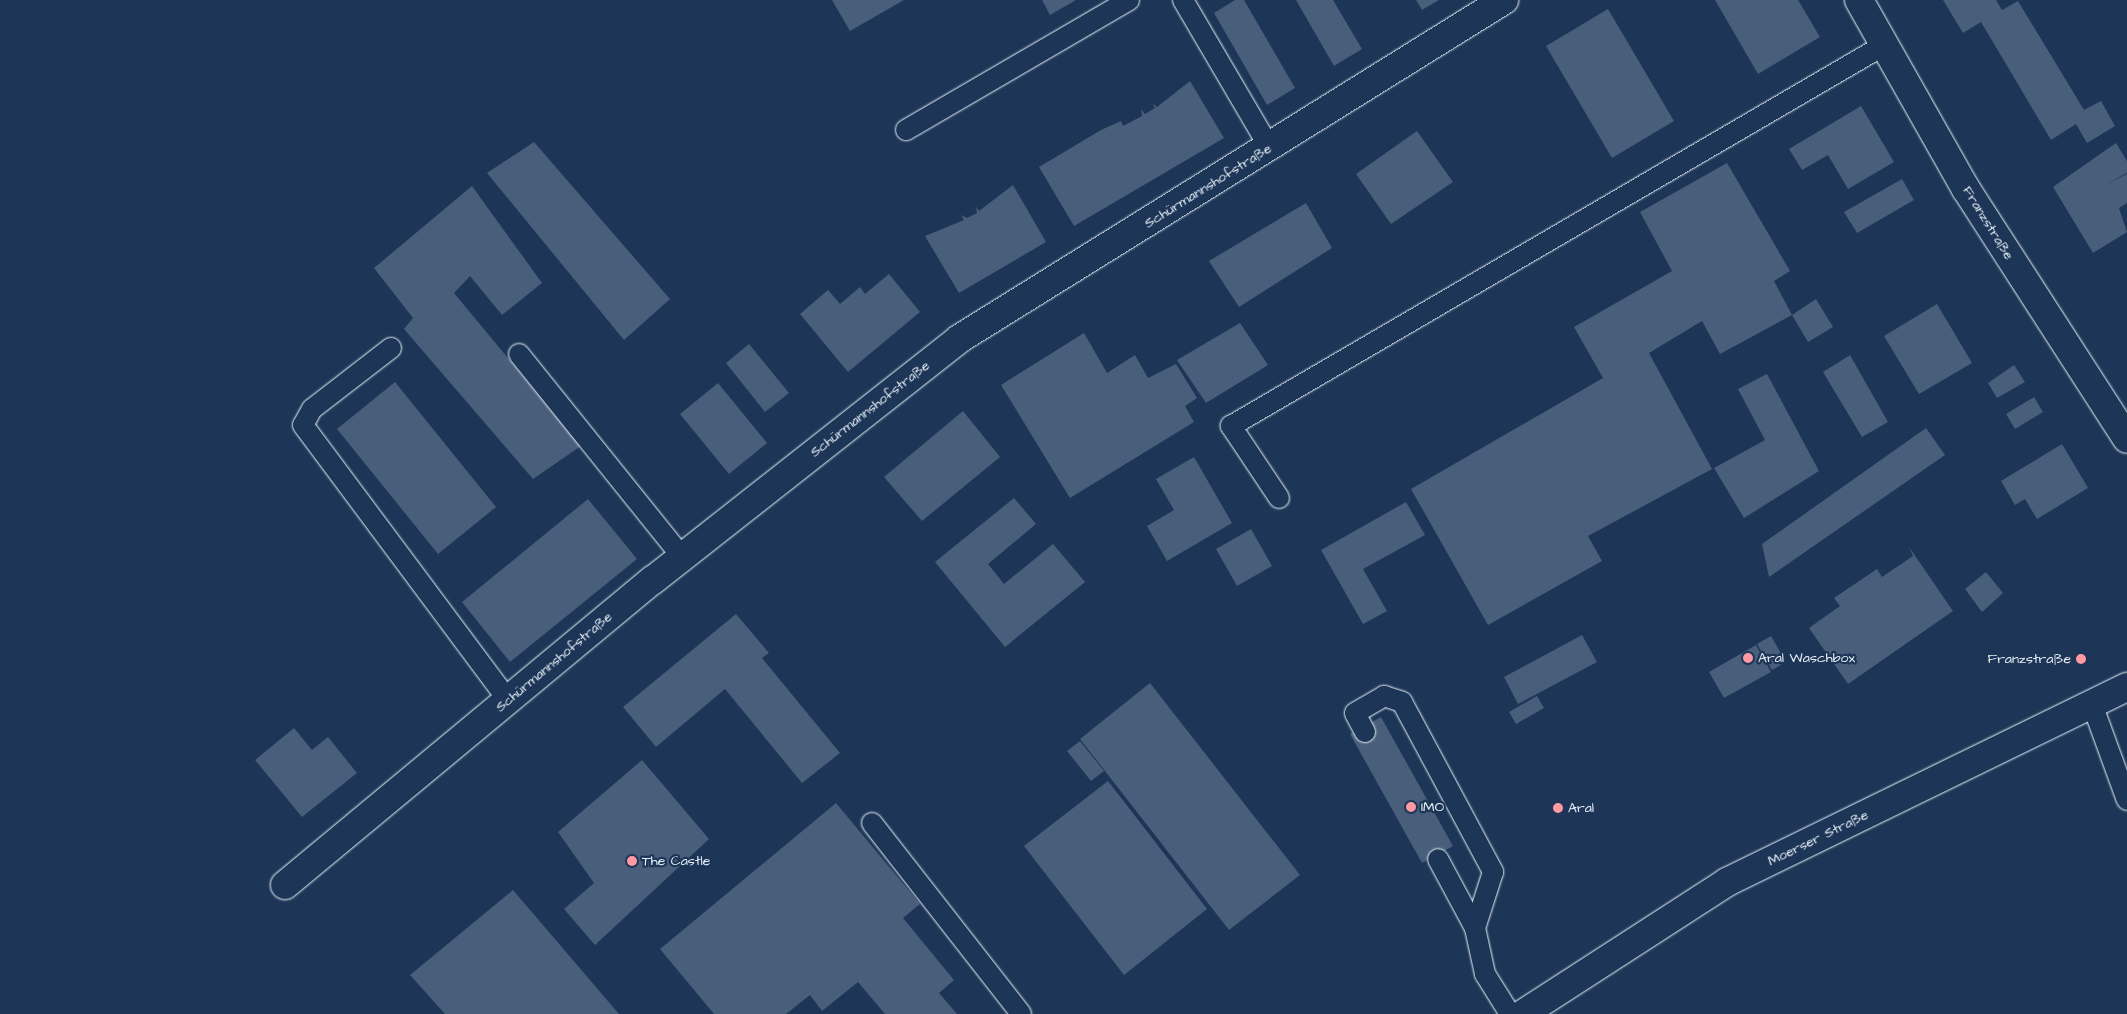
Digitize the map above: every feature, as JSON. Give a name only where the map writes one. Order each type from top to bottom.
[{"type":"street","name":"Schürmannshofstraße","points":[[285,885],[682,557],[959,339],[1270,148],[1504,0]]},
{"type":"street","name":"Franzstraße","points":[[1859,0],[1966,189],[2127,440]]},
{"type":"street","name":"Moerser Straße","points":[[1523,1014],[1727,882],[2127,687]]},
{"type":"lane","points":[[906,130],[1129,0]]},
{"type":"lane","points":[[1183,0],[1270,148]]},
{"type":"lane","points":[[1279,498],[1231,426],[1884,45]]},
{"type":"lane","points":[[391,348],[312,409],[303,425],[508,700]]},
{"type":"lane","points":[[519,354],[682,557]]},
{"type":"lane","points":[[1365,732],[1355,713],[1384,696],[1402,702],[1493,872],[1476,928]]},
{"type":"lane","points":[[2092,704],[2102,742],[2127,800]]},
{"type":"lane","points":[[872,823],[1021,1014]]},
{"type":"lane","points":[[1438,859],[1476,928],[1485,974],[1510,1014]]},
{"type":"building","points":[[832,0],[904,0],[850,31]]},
{"type":"building","points":[[1042,0],[1076,0],[1050,15]]},
{"type":"building","points":[[1235,0],[1244,0],[1295,88],[1267,105],[1214,13]]},
{"type":"building","points":[[1296,0],[1333,0],[1362,49],[1334,66]]},
{"type":"building","points":[[1416,0],[1439,0],[1422,10]]},
{"type":"building","points":[[1715,0],[1798,0],[1820,37],[1758,74]]},
{"type":"building","points":[[1943,0],[1996,0],[2002,10],[2018,1],[2084,110],[2101,101],[2115,126],[2087,143],[2076,124],[2051,140],[1981,22],[1963,33]]},
{"type":"building","points":[[1608,9],[1674,121],[1612,158],[1546,46]]},
{"type":"building","points":[[1190,81],[1224,138],[1074,226],[1039,167],[1101,130],[1121,121],[1123,126],[1142,116],[1141,109],[1145,114],[1155,108],[1152,103],[1157,107]]},
{"type":"building","points":[[1861,106],[1894,162],[1848,189],[1828,155],[1802,170],[1789,149]]},
{"type":"building","points":[[1417,131],[1453,182],[1391,224],[1356,174]]},
{"type":"building","points":[[534,142],[670,299],[624,340],[487,173]]},
{"type":"building","points":[[2116,143],[2127,161],[2127,173],[2105,185],[2127,174],[2127,203],[2119,208],[2127,232],[2093,253],[2053,187]]},
{"type":"building","points":[[1727,163],[1790,271],[1774,281],[1792,315],[1720,354],[1702,321],[1649,353],[1712,469],[1588,536],[1602,561],[1488,625],[1411,489],[1603,378],[1574,327],[1672,271],[1640,212]]},
{"type":"building","points":[[1902,179],[1914,200],[1857,233],[1844,212]]},
{"type":"building","points":[[1013,185],[1046,242],[959,293],[925,236],[964,220],[961,215],[967,218],[977,213],[976,207],[979,211]]},
{"type":"building","points":[[472,186],[542,283],[502,315],[470,276],[454,293],[581,446],[533,479],[404,329],[413,318],[374,268]]},
{"type":"building","points":[[1306,203],[1332,248],[1239,307],[1209,261]]},
{"type":"building","points":[[889,274],[920,312],[848,372],[800,314],[828,290],[840,304],[860,287],[865,294]]},
{"type":"building","points":[[1816,299],[1833,327],[1808,342],[1792,315]]},
{"type":"building","points":[[1937,304],[1972,363],[1919,394],[1884,336]]},
{"type":"building","points":[[1240,323],[1268,365],[1206,403],[1177,360]]},
{"type":"building","points":[[1084,333],[1107,373],[1135,355],[1148,378],[1176,364],[1197,398],[1185,406],[1194,422],[1070,498],[1001,385]]},
{"type":"building","points":[[749,344],[789,393],[765,412],[726,363]]},
{"type":"building","points":[[1850,355],[1888,422],[1862,437],[1823,372]]},
{"type":"building","points":[[2014,365],[2025,382],[1997,398],[1988,383]]},
{"type":"building","points":[[1767,374],[1819,471],[1744,518],[1714,468],[1765,440],[1738,389]]},
{"type":"building","points":[[395,382],[496,507],[438,554],[337,429]]},
{"type":"building","points":[[718,383],[767,443],[729,474],[680,414]]},
{"type":"building","points":[[2034,397],[2043,412],[2015,429],[2006,414]]},
{"type":"building","points":[[963,411],[1000,457],[922,521],[884,477]]},
{"type":"building","points":[[1926,428],[1945,455],[1769,577],[1762,544]]},
{"type":"building","points":[[2062,444],[2088,488],[2037,519],[2025,499],[2015,505],[2001,481]]},
{"type":"building","points":[[1194,457],[1232,523],[1167,561],[1147,526],[1174,510],[1156,479]]},
{"type":"building","points":[[1014,498],[1036,524],[988,564],[1004,584],[1053,544],[1085,582],[1005,647],[935,562]]},
{"type":"building","points":[[588,499],[637,559],[510,662],[462,602]]},
{"type":"building","points":[[1406,502],[1425,535],[1363,569],[1387,611],[1363,624],[1321,550]]},
{"type":"building","points":[[1251,529],[1272,566],[1237,586],[1216,549]]},
{"type":"building","points":[[1909,547],[1953,611],[1848,684],[1809,628],[1840,606],[1834,598],[1877,569],[1882,577],[1913,556]]},
{"type":"building","points":[[1986,572],[2003,593],[1982,612],[1965,589]]},
{"type":"building","points":[[736,614],[769,653],[762,658],[840,753],[802,783],[725,689],[656,747],[623,707]]},
{"type":"building","points":[[1582,635],[1597,662],[1518,704],[1504,677]]},
{"type":"building","points":[[1771,636],[1786,662],[1772,670],[1757,644]]},
{"type":"building","name":"Aral Waschbox","points":[[1756,645],[1771,672],[1724,698],[1709,672]]},
{"type":"building","points":[[1150,683],[1300,875],[1229,930],[1080,739]]},
{"type":"building","points":[[1537,696],[1544,708],[1516,724],[1509,712]]},
{"type":"building","name":"IMO","points":[[1381,717],[1453,846],[1422,863],[1350,734]]},
{"type":"building","points":[[294,728],[312,750],[328,737],[357,773],[302,817],[255,760]]},
{"type":"building","points":[[1080,741],[1104,771],[1091,781],[1067,751]]},
{"type":"building","name":"The Castle","points":[[642,760],[709,839],[595,945],[564,909],[594,883],[558,832]]},
{"type":"building","points":[[1108,781],[1207,909],[1124,975],[1024,846]]},
{"type":"building","points":[[836,803],[920,904],[903,918],[954,980],[939,993],[957,1014],[885,1014],[858,982],[822,1011],[810,995],[786,1014],[714,1014],[660,949]]},
{"type":"building","points":[[513,890],[619,1014],[445,1014],[410,975]]},
{"type":"place","name":"Aral Waschbox","points":[[1748,658]]},
{"type":"place","name":"Franzstraße","points":[[2081,659]]},
{"type":"place","name":"IMO","points":[[1411,807]]},
{"type":"place","name":"Aral","points":[[1558,808]]},
{"type":"place","name":"The Castle","points":[[632,861]]}]
